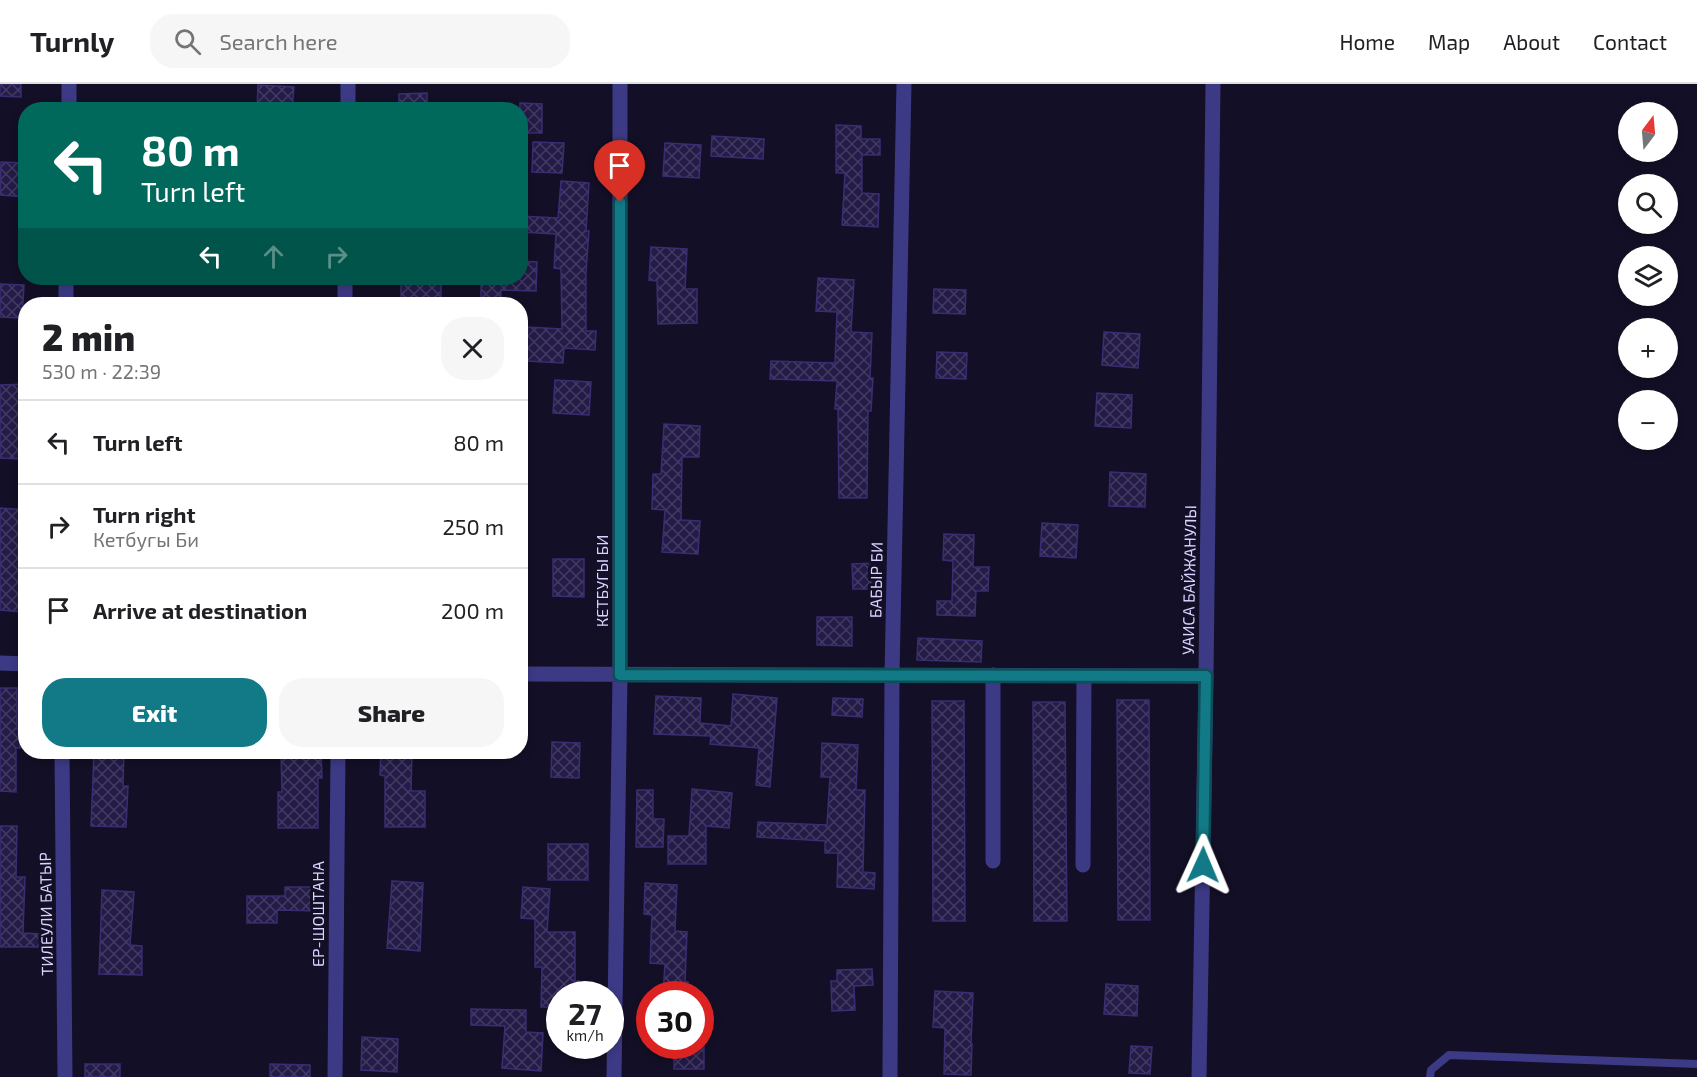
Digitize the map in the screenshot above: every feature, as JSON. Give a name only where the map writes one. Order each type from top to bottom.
[{"type":"street","points":[[69,84],[69,102]]},
{"type":"street","points":[[348,84],[348,102]]},
{"type":"street","name":"КЕТБУГЫ БИ","points":[[614,1077],[620,675],[620,84]]},
{"type":"street","name":"БАБЫР БИ","points":[[890,1077],[892,675],[904,84]]},
{"type":"street","name":"УАИСА БАЙЖАНУЛЫ","points":[[1199,1077],[1213,84]]},
{"type":"street","points":[[0,663],[18,664]]},
{"type":"street","points":[[528,674],[1206,676]]},
{"type":"street","points":[[993,675],[993,861]]},
{"type":"street","points":[[1083,865],[1084,676]]},
{"type":"street","name":"ТИЛЕУЛИ БАТЫР","points":[[62,759],[65,1077]]},
{"type":"street","name":"ЕР-ШОШТАНА","points":[[335,1077],[338,759]]},
{"type":"lane","points":[[1430,1077],[1431,1070],[1449,1056],[1697,1064]]},
{"type":"building","points":[[0,84],[21,84],[21,97],[0,96]]},
{"type":"building","points":[[258,85],[294,87],[293,102],[257,102]]},
{"type":"building","points":[[427,93],[427,102],[399,102],[399,94]]},
{"type":"building","points":[[528,103],[542,104],[542,133],[528,133]]},
{"type":"building","points":[[836,125],[861,126],[861,139],[880,139],[880,155],[862,155],[862,193],[879,194],[878,227],[842,225],[845,173],[836,173]]},
{"type":"building","points":[[712,136],[764,139],[763,159],[711,156]]},
{"type":"building","points":[[533,142],[564,143],[562,173],[532,172]]},
{"type":"building","points":[[665,143],[701,145],[699,178],[663,176]]},
{"type":"building","points":[[1,162],[18,163],[18,196],[0,195]]},
{"type":"building","points":[[561,181],[589,183],[586,231],[589,231],[586,331],[596,331],[595,350],[564,348],[563,363],[528,361],[528,327],[562,329],[561,269],[554,268],[556,234],[528,232],[528,216],[558,218]]},
{"type":"building","points":[[651,247],[687,249],[685,289],[697,289],[697,323],[658,324],[657,281],[649,280]]},
{"type":"building","points":[[528,261],[537,262],[536,291],[501,290],[501,297],[481,297],[481,285],[528,285]]},
{"type":"building","points":[[818,278],[854,280],[851,332],[872,333],[870,378],[873,378],[871,411],[868,411],[867,498],[839,498],[838,409],[835,409],[837,381],[770,379],[771,361],[835,363],[837,312],[816,311]]},
{"type":"building","points":[[0,284],[24,285],[23,297],[18,297],[18,318],[0,317]]},
{"type":"building","points":[[401,285],[441,285],[441,297],[401,297]]},
{"type":"building","points":[[934,289],[966,290],[965,314],[933,313]]},
{"type":"building","points":[[1104,332],[1140,334],[1138,368],[1102,365]]},
{"type":"building","points":[[937,352],[967,353],[966,379],[936,378]]},
{"type":"building","points":[[555,380],[591,382],[589,415],[553,413]]},
{"type":"building","points":[[18,384],[18,459],[0,458],[0,385]]},
{"type":"building","points":[[1097,393],[1132,395],[1131,428],[1095,426]]},
{"type":"building","points":[[664,424],[700,426],[699,457],[682,457],[681,520],[700,521],[698,554],[662,552],[665,510],[652,509],[653,474],[661,474]]},
{"type":"building","points":[[1110,472],[1146,474],[1145,507],[1109,506]]},
{"type":"building","points":[[0,508],[18,509],[18,612],[0,610]]},
{"type":"building","points":[[1042,523],[1078,525],[1076,558],[1040,556]]},
{"type":"building","points":[[944,534],[974,535],[973,567],[989,567],[988,591],[976,591],[975,616],[937,615],[937,601],[952,601],[953,561],[943,560]]},
{"type":"building","points":[[553,559],[584,559],[584,597],[553,596]]},
{"type":"building","points":[[874,563],[874,589],[853,589],[852,564]]},
{"type":"building","points":[[817,617],[852,617],[852,646],[817,645]]},
{"type":"building","points":[[918,638],[982,641],[981,662],[917,660]]},
{"type":"building","points":[[0,688],[17,688],[16,792],[0,791]]},
{"type":"building","points":[[733,694],[777,698],[770,787],[756,785],[759,748],[710,744],[711,736],[654,734],[656,696],[701,698],[700,723],[731,726]]},
{"type":"building","points":[[833,698],[863,699],[862,717],[832,715]]},
{"type":"building","points":[[1117,700],[1149,700],[1150,920],[1118,920]]},
{"type":"building","points":[[932,701],[964,701],[965,921],[933,921]]},
{"type":"building","points":[[1033,702],[1065,702],[1067,921],[1034,921]]},
{"type":"building","points":[[552,742],[580,743],[579,778],[551,777]]},
{"type":"building","points":[[822,743],[858,745],[856,790],[865,790],[863,872],[875,873],[874,889],[837,887],[838,853],[825,853],[825,841],[757,837],[758,822],[827,825],[830,777],[821,777]]},
{"type":"building","points":[[94,759],[124,759],[123,786],[128,786],[126,827],[91,826]]},
{"type":"building","points":[[281,759],[321,759],[322,778],[318,778],[318,828],[278,828],[278,792],[282,792]]},
{"type":"building","points":[[381,759],[412,759],[411,791],[425,791],[425,827],[385,827],[385,776],[380,775]]},
{"type":"building","points":[[692,789],[732,793],[729,828],[706,826],[706,864],[668,864],[668,836],[689,836]]},
{"type":"building","points":[[637,790],[653,790],[653,819],[664,819],[663,847],[636,847]]},
{"type":"building","points":[[0,826],[17,826],[16,877],[25,877],[23,933],[41,934],[41,947],[0,947]]},
{"type":"building","points":[[548,844],[588,844],[588,880],[548,880]]},
{"type":"building","points":[[392,881],[423,883],[420,951],[387,948]]},
{"type":"building","points":[[645,883],[677,885],[675,931],[687,932],[685,981],[664,981],[665,964],[650,963],[652,915],[644,914]]},
{"type":"building","points":[[285,887],[322,887],[321,911],[277,910],[277,923],[247,923],[247,896],[285,896]]},
{"type":"building","points":[[523,887],[550,889],[547,932],[575,932],[575,981],[546,981],[546,1007],[541,1007],[542,967],[535,967],[535,919],[521,918]]},
{"type":"building","points":[[102,890],[134,892],[130,945],[142,946],[142,975],[99,974]]},
{"type":"building","points":[[872,969],[873,985],[854,986],[855,1010],[832,1011],[831,981],[837,981],[837,970]]},
{"type":"building","points":[[1106,984],[1138,986],[1137,1016],[1104,1014]]},
{"type":"building","points":[[935,991],[973,993],[971,1075],[944,1074],[945,1028],[933,1027]]},
{"type":"building","points":[[471,1009],[526,1010],[526,1032],[543,1033],[541,1071],[502,1068],[505,1026],[471,1025]]},
{"type":"building","points":[[362,1037],[398,1039],[397,1072],[361,1070]]},
{"type":"building","points":[[1131,1046],[1152,1047],[1150,1074],[1129,1073]]},
{"type":"building","points":[[674,1059],[704,1059],[704,1069],[674,1069]]},
{"type":"building","points":[[85,1064],[120,1064],[120,1077],[85,1077]]},
{"type":"building","points":[[270,1064],[310,1065],[310,1077],[270,1077]]},
{"type":"route","points":[[620,202],[620,675],[1206,676],[1203,865]]}]
